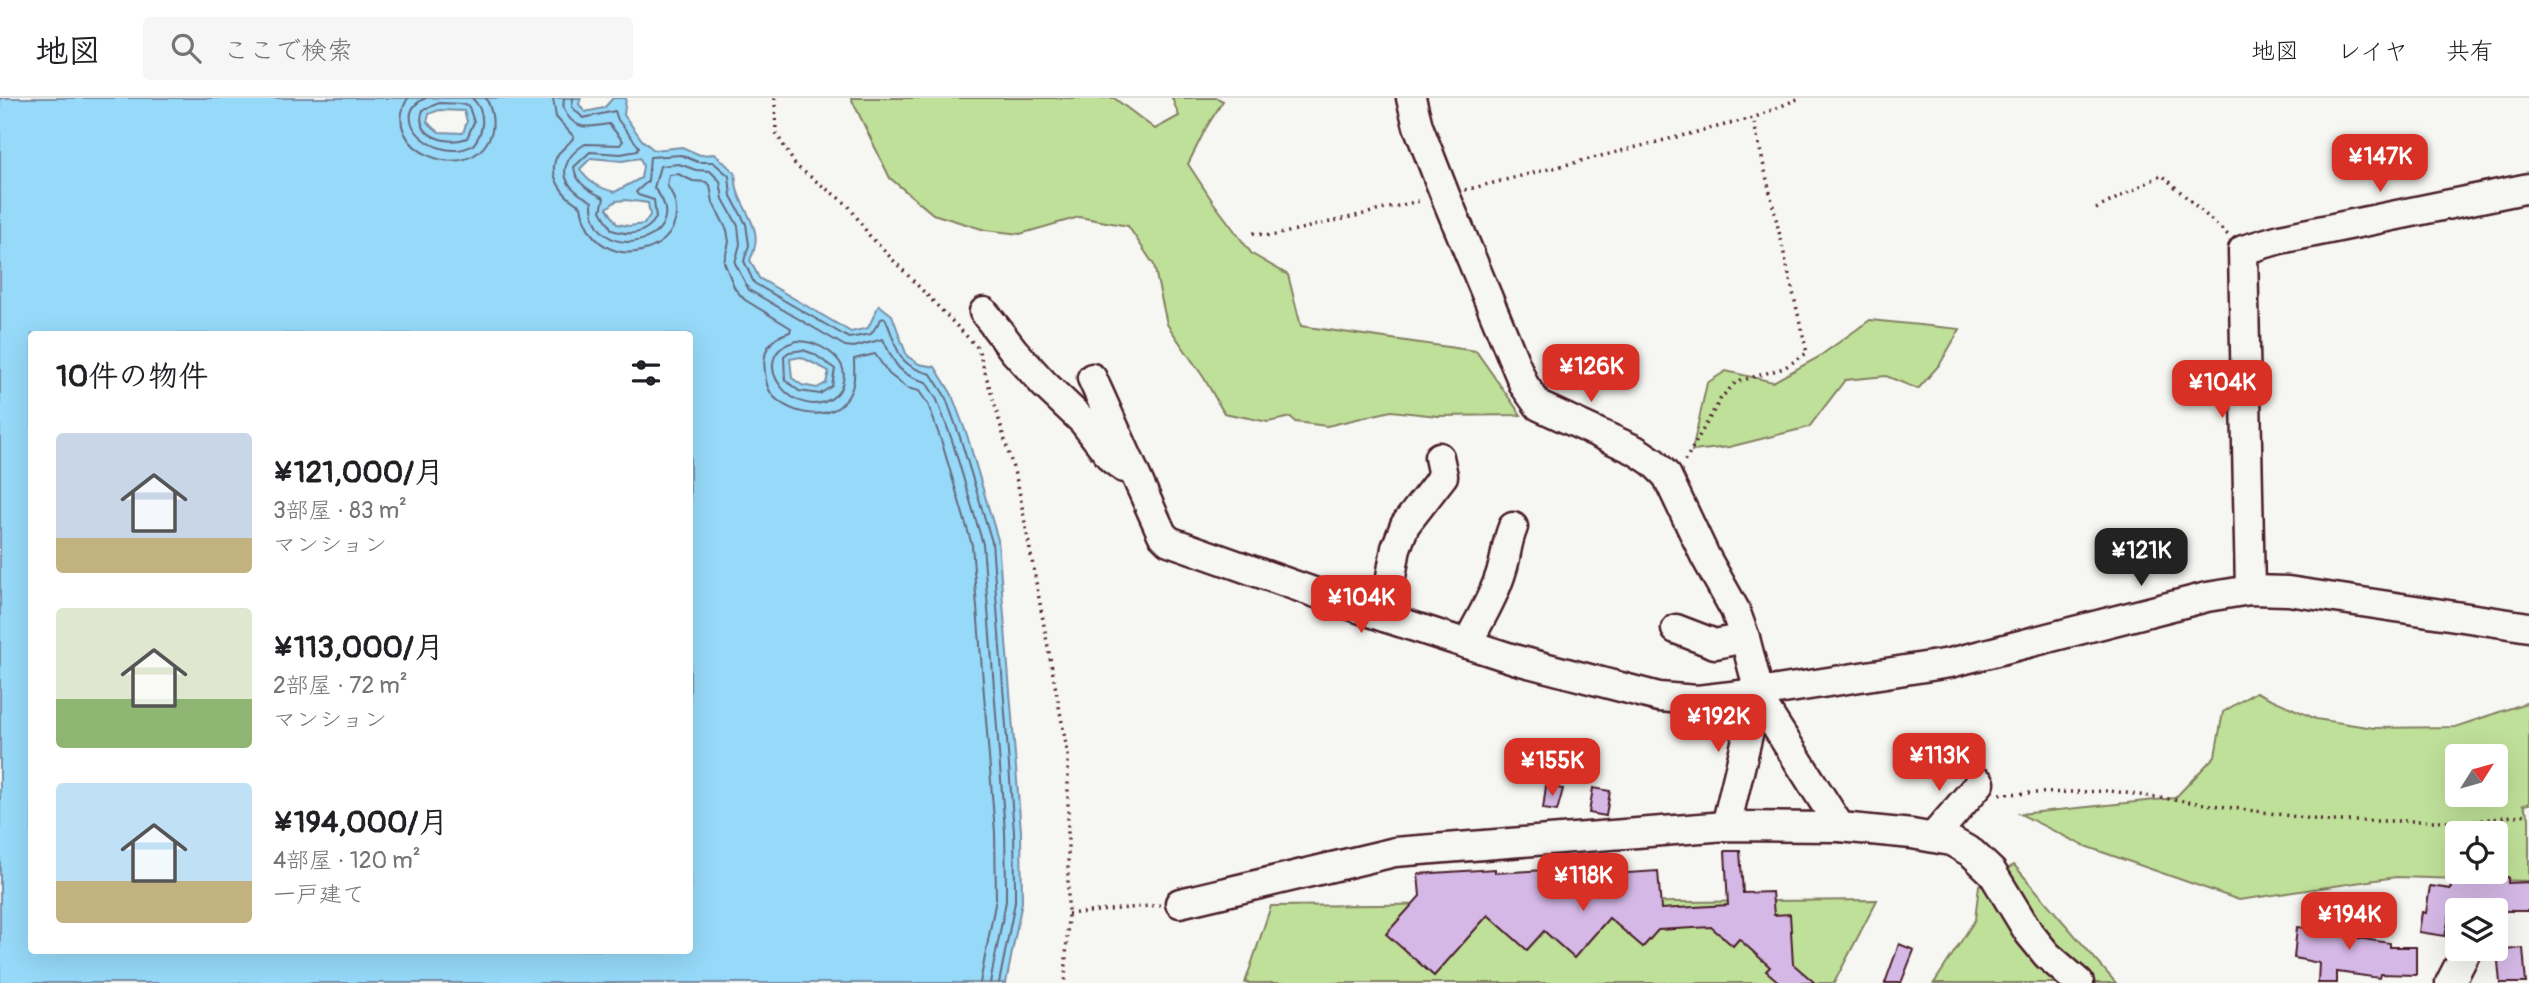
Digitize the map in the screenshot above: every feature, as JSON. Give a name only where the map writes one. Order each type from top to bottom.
[{"type":"street","points":[[1411,98],[1418,126],[1445,195],[1524,385],[1539,406],[1635,450],[1667,476],[1705,556],[1735,610],[1762,704],[1840,827]]},
{"type":"street","points":[[2250,590],[2243,250],[2280,239],[2529,188]]},
{"type":"street","points":[[984,312],[1022,359],[1083,421],[1112,459],[1135,475]]},
{"type":"street","points":[[1092,379],[1162,534],[1169,541],[1384,617],[1517,660],[1659,697],[1697,700],[1758,693],[1950,663],[2207,597],[2250,590],[2288,591],[2529,626]]},
{"type":"street","points":[[1384,617],[1396,548],[1405,525],[1443,476],[1439,457]]},
{"type":"street","points":[[1467,644],[1489,603],[1513,527]]},
{"type":"street","points":[[1676,629],[1715,644],[1745,638]]},
{"type":"street","points":[[1726,826],[1758,693]]},
{"type":"street","points":[[1934,836],[1973,791]]},
{"type":"street","points":[[1180,903],[1395,852],[1726,826],[1840,827],[1934,836],[1951,841],[1972,853],[1992,872],[2029,933],[2047,955],[2078,983]]},
{"type":"street","points":[[2450,983],[2461,961]]},
{"type":"path","points":[[775,98],[776,133],[796,166],[848,205],[869,235],[978,348],[1018,485],[1068,755],[1065,983]]},
{"type":"path","points":[[1253,233],[1271,236],[1445,195],[1753,118],[1800,98]]},
{"type":"path","points":[[1667,476],[1689,457],[1721,398],[1735,382],[1784,368],[1807,353],[1753,118]]},
{"type":"path","points":[[2096,209],[2162,175],[2243,250]]},
{"type":"path","points":[[1973,791],[2111,791],[2327,821],[2474,821],[2529,814]]},
{"type":"path","points":[[1068,914],[1180,903]]},
{"type":"green space","points":[[851,98],[1114,98],[1155,129],[1179,116],[1172,98],[1217,98],[1223,101],[1188,164],[1252,254],[1288,275],[1301,326],[1476,351],[1521,415],[1438,416],[1391,411],[1327,426],[1295,422],[1291,417],[1268,422],[1224,413],[1167,324],[1154,265],[1128,226],[1079,217],[1020,234],[985,230],[933,214],[890,178]]},
{"type":"green space","points":[[1870,320],[1960,329],[1940,364],[1918,389],[1886,376],[1845,380],[1809,427],[1729,447],[1692,451],[1707,383],[1726,371],[1773,382],[1817,358]]},
{"type":"green space","points":[[2256,692],[2316,719],[2374,728],[2455,727],[2529,702],[2529,804],[2523,805],[2529,817],[2529,881],[2508,880],[2508,821],[2445,821],[2445,878],[2396,877],[2239,900],[2082,845],[2020,814],[2175,798],[2215,756],[2223,712]]},
{"type":"green space","points":[[2014,865],[2116,983],[1934,983],[1975,920],[1979,885]]},
{"type":"green space","points":[[1877,900],[1834,983],[1245,983],[1271,906]]},
{"type":"water","points":[[0,98],[581,98],[579,104],[585,112],[604,108],[613,98],[626,98],[624,115],[642,140],[654,150],[682,147],[700,155],[715,154],[735,173],[738,193],[754,226],[756,242],[750,260],[759,278],[851,332],[868,328],[879,305],[892,315],[907,356],[919,364],[935,367],[951,393],[967,435],[998,540],[1021,831],[1022,902],[1006,983],[0,983]],"holes":[[[439,110],[464,111],[467,121],[463,133],[439,132],[427,122],[429,114]],[[591,158],[622,161],[640,158],[643,166],[641,178],[615,192],[604,189],[587,178],[580,169]],[[616,201],[648,203],[650,215],[644,224],[617,224],[607,208]],[[801,357],[829,371],[826,383],[817,388],[802,385],[792,378],[790,359]]]},
{"type":"building","points":[[1546,786],[1563,789],[1557,811],[1543,809]]},
{"type":"building","points":[[1593,788],[1610,791],[1606,816],[1589,813]]},
{"type":"building","points":[[1725,851],[1740,851],[1743,893],[1772,892],[1774,915],[1790,914],[1793,964],[1815,983],[1780,983],[1766,971],[1770,967],[1739,939],[1733,946],[1711,927],[1658,930],[1643,947],[1609,918],[1574,958],[1544,931],[1527,950],[1488,915],[1434,976],[1386,934],[1420,896],[1418,874],[1495,869],[1495,873],[1562,869],[1581,870],[1582,876],[1658,871],[1661,909],[1728,905]]},
{"type":"building","points":[[2529,882],[2529,911],[2508,911],[2508,898],[2445,898],[2445,936],[2419,932],[2422,912],[2426,913],[2430,886],[2451,889],[2451,884]]},
{"type":"building","points":[[2307,915],[2346,921],[2344,936],[2390,943],[2390,947],[2416,947],[2416,975],[2380,974],[2379,978],[2337,972],[2337,983],[2318,983],[2319,963],[2294,958],[2297,927],[2305,928]]},
{"type":"building","points":[[1899,944],[1914,950],[1901,983],[1885,983]]},
{"type":"building","points":[[2523,948],[2526,983],[2500,983],[2498,961],[2508,961],[2508,950]]}]
